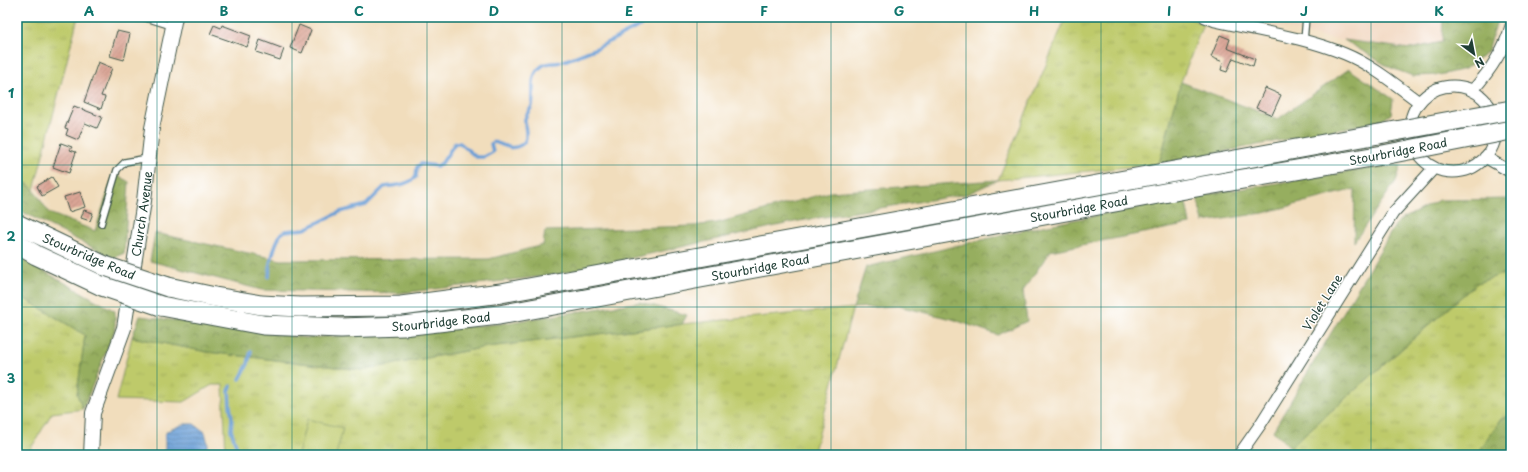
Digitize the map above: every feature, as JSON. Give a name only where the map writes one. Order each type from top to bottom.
[{"type":"highway","name":"Stourbridge Road","points":[[17,224],[105,266],[168,287],[261,305],[338,308],[401,306],[501,293],[1511,110]]},
{"type":"highway","name":"Stourbridge Road","points":[[17,244],[36,255],[102,286],[161,306],[262,325],[333,328],[403,326],[500,315],[1191,188],[1383,155],[1511,130]]},
{"type":"street","points":[[1205,17],[1215,21],[1304,42],[1346,54],[1379,72],[1419,102]]},
{"type":"street","name":"Church Avenue","points":[[91,455],[93,413],[124,328],[143,209],[152,128],[174,22]]},
{"type":"street","points":[[1473,90],[1491,70],[1508,38],[1511,26]]},
{"type":"street","points":[[1446,86],[1462,87],[1473,90],[1486,101],[1495,119],[1495,138],[1485,157],[1476,166],[1464,171],[1447,172],[1434,168],[1417,153],[1411,140],[1410,120],[1419,102],[1434,90],[1446,86]]},
{"type":"street","points":[[1485,157],[1511,172]]},
{"type":"street","name":"Violet Lane","points":[[1239,455],[1260,425],[1393,213],[1434,168]]},
{"type":"lane","points":[[143,17],[174,22]]},
{"type":"lane","points":[[1245,28],[1248,17]]},
{"type":"lane","points":[[1304,42],[1307,18]]},
{"type":"lane","points":[[102,224],[117,170],[125,162],[148,158]]},
{"type":"shaded area","points":[[1236,17],[1443,17],[1442,42],[1410,49],[1326,38]]},
{"type":"green space","points":[[17,17],[78,17],[34,190],[17,175]]},
{"type":"green space","points":[[1066,17],[1186,17],[1203,24],[1181,82],[1159,164],[998,180]]},
{"type":"green space","points":[[1443,17],[1498,17],[1488,51],[1465,69],[1439,75],[1413,76],[1389,67],[1344,40],[1410,49],[1442,42]]},
{"type":"green space","points":[[1349,69],[1393,99],[1391,114],[1381,121],[1159,164],[1181,82],[1278,119]]},
{"type":"green space","points":[[1401,166],[1396,181],[1354,242],[1355,189],[1263,213],[1203,222],[1197,196],[1378,167]]},
{"type":"green space","points":[[114,173],[129,182],[124,253],[113,258],[17,209],[17,175],[34,190],[49,213],[95,231]]},
{"type":"green space","points":[[998,180],[967,194],[799,221],[554,275],[400,293],[262,290],[150,261],[155,233],[281,260],[489,259],[543,245],[545,231],[693,226],[717,223],[830,192]]},
{"type":"green space","points":[[1185,198],[1190,224],[1050,251],[1023,291],[1027,321],[998,335],[952,319],[898,306],[853,308],[866,267],[1033,228]]},
{"type":"green space","points":[[1511,199],[1511,271],[1477,283],[1290,447],[1273,431],[1397,222],[1439,200]]},
{"type":"green space","points":[[17,256],[115,311],[115,329],[83,409],[77,394],[85,335],[17,294]]},
{"type":"green space","points":[[1511,271],[1511,416],[1502,418],[1477,455],[1301,455],[1290,447],[1477,283]]},
{"type":"green space","points":[[17,294],[85,335],[77,394],[83,409],[52,413],[27,455],[17,455]]},
{"type":"green space","points":[[640,302],[687,315],[682,324],[487,347],[362,370],[207,352],[132,337],[140,316],[307,338],[499,324]]},
{"type":"green space","points":[[853,308],[813,455],[226,455],[223,385],[212,385],[184,402],[116,400],[132,337],[207,352],[362,370],[487,347],[682,324]]},
{"type":"green space","points":[[1511,416],[1511,455],[1477,455],[1502,418]]},
{"type":"green space","points":[[307,419],[343,428],[336,455],[298,455]]},
{"type":"water","points":[[184,424],[194,424],[205,432],[208,444],[203,455],[165,455],[165,435],[167,431]]},
{"type":"building","points":[[214,25],[221,28],[222,25],[251,36],[247,47],[210,34]]},
{"type":"building","points":[[299,25],[311,30],[302,53],[290,48]]},
{"type":"building","points":[[117,31],[130,34],[124,60],[110,56]]},
{"type":"building","points":[[1220,35],[1230,39],[1227,48],[1255,59],[1253,66],[1233,58],[1227,72],[1221,70],[1223,62],[1211,57]]},
{"type":"building","points":[[260,40],[284,49],[280,60],[256,52]]},
{"type":"building","points":[[98,62],[112,68],[101,96],[105,97],[101,109],[84,102]]},
{"type":"building","points":[[1265,88],[1281,95],[1272,115],[1256,108]]},
{"type":"building","points":[[74,106],[102,117],[97,128],[85,123],[78,140],[66,135],[68,129],[65,128]]},
{"type":"building","points":[[61,143],[72,147],[70,150],[76,152],[69,173],[53,167]]},
{"type":"building","points":[[52,177],[58,187],[42,196],[37,186]]},
{"type":"building","points":[[80,192],[85,207],[69,212],[64,197]]},
{"type":"building","points":[[84,210],[93,213],[90,221],[81,218]]},
{"type":"waterway","points":[[564,61],[597,48],[657,17]]},
{"type":"waterway","points":[[269,277],[270,263],[276,244],[280,235],[285,231],[305,229],[340,212],[366,205],[384,187],[401,185],[412,180],[416,177],[417,167],[421,164],[437,166],[442,163],[455,143],[460,143],[476,157],[484,157],[493,152],[491,144],[493,142],[512,148],[523,144],[526,138],[525,119],[533,101],[533,79],[535,74],[544,65],[560,62]]},
{"type":"waterway","points":[[240,379],[248,364],[251,351]]},
{"type":"waterway","points":[[231,386],[229,391],[232,418],[231,430],[236,445],[235,455]]}]
